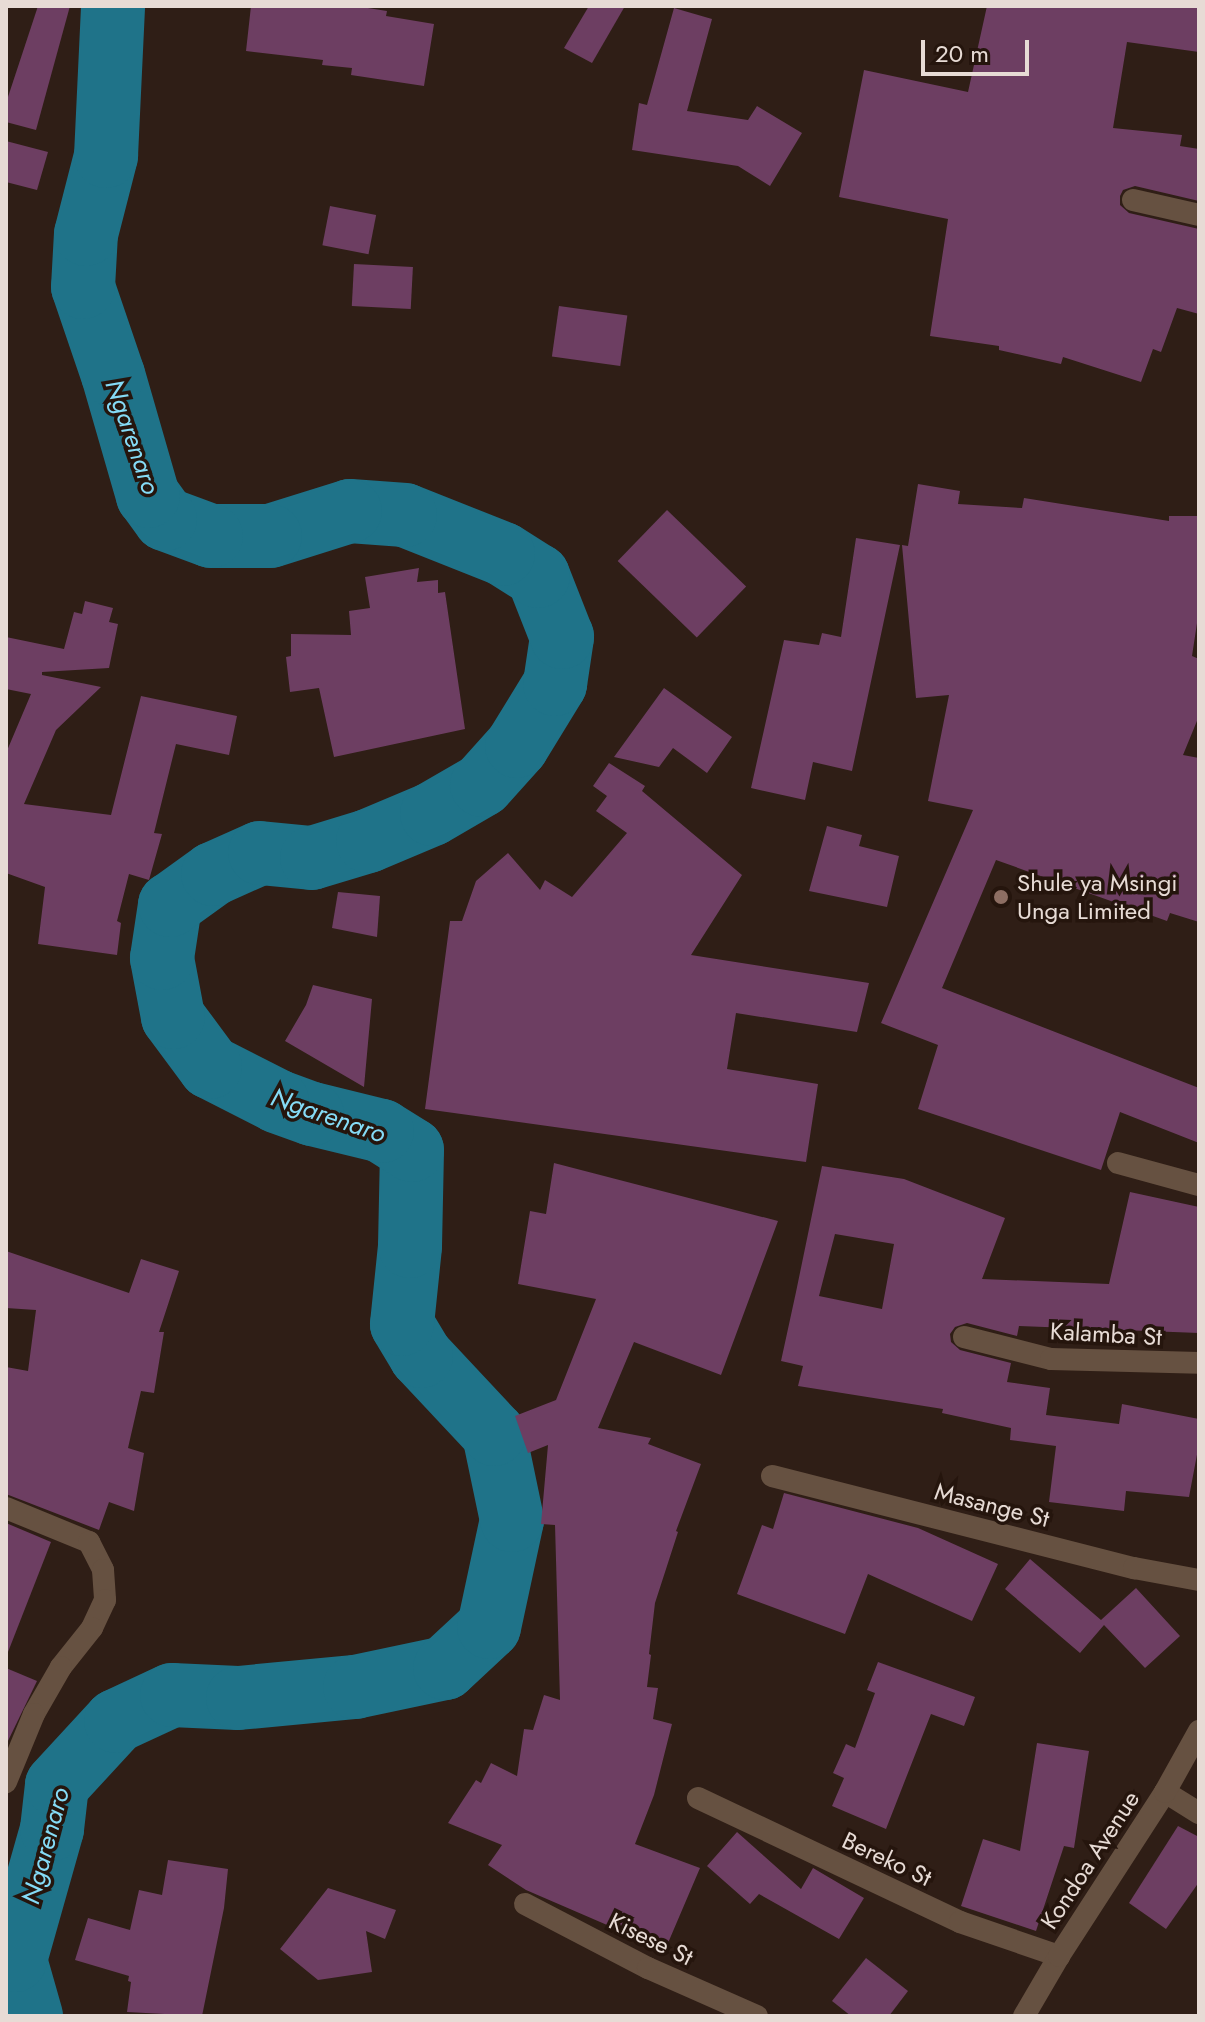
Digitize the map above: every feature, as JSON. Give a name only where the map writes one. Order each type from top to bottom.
[{"type":"street","points":[[1133,200],[1199,215]]},
{"type":"street","points":[[1118,1163],[1199,1185]]},
{"type":"street","name":"Kalamba St","points":[[964,1337],[1051,1359],[1199,1363]]},
{"type":"street","name":"Masange St","points":[[772,1476],[1134,1568],[1199,1580]]},
{"type":"street","points":[[6,1508],[89,1542],[103,1570],[105,1600],[92,1628],[61,1667],[34,1714],[6,1782]]},
{"type":"street","name":"Kondoa Avenue","points":[[1024,2016],[1165,1792],[1199,1731]]},
{"type":"street","points":[[1165,1792],[1199,1813]]},
{"type":"street","name":"Bereko St","points":[[698,1798],[960,1922],[1059,1956]]},
{"type":"street","name":"Kisese St","points":[[525,1904],[648,1968],[757,2016]]},
{"type":"building","points":[[38,6],[70,6],[36,130],[6,122],[6,103]]},
{"type":"building","points":[[251,6],[355,6],[387,11],[386,16],[434,24],[424,86],[351,75],[352,68],[322,65],[323,60],[246,51]]},
{"type":"building","points":[[589,6],[625,6],[592,63],[564,48]]},
{"type":"building","points":[[987,6],[1199,6],[1199,52],[1127,42],[1113,128],[1182,135],[1180,146],[1199,149],[1199,201],[1135,186],[1123,190],[1120,196],[1120,205],[1129,213],[1199,229],[1199,314],[1177,308],[1161,352],[1153,349],[1141,382],[1063,357],[1061,364],[999,350],[999,346],[930,336],[948,219],[839,197],[864,70],[968,92]]},
{"type":"building","points":[[674,8],[712,19],[687,111],[748,120],[757,106],[802,133],[770,186],[738,166],[632,150],[639,103],[647,105]]},
{"type":"building","points":[[6,141],[48,152],[37,190],[6,182]]},
{"type":"building","points":[[330,206],[376,215],[369,254],[322,245]]},
{"type":"building","points":[[354,264],[413,267],[411,309],[352,306]]},
{"type":"building","points":[[559,306],[627,316],[620,366],[552,357]]},
{"type":"building","points":[[918,484],[960,491],[958,504],[1022,508],[1024,498],[1169,521],[1169,516],[1199,516],[1199,610],[1192,656],[1199,659],[1199,716],[1183,755],[1199,758],[1199,922],[1170,913],[1167,921],[996,860],[942,988],[1199,1088],[1199,1143],[1120,1112],[1101,1170],[918,1109],[938,1045],[881,1023],[973,810],[928,801],[949,695],[916,698],[902,545],[908,546]]},
{"type":"building","points":[[667,510],[746,586],[697,637],[618,561]]},
{"type":"building","points":[[856,538],[900,545],[852,771],[813,762],[805,800],[751,788],[784,640],[819,645],[822,633],[841,637]]},
{"type":"building","points":[[419,568],[417,582],[438,580],[438,593],[445,592],[465,729],[334,757],[319,688],[290,692],[286,657],[291,656],[291,634],[351,635],[349,611],[370,608],[365,577]]},
{"type":"building","points":[[85,601],[113,608],[109,622],[118,624],[109,668],[42,672],[42,675],[101,687],[56,730],[24,804],[111,815],[141,696],[237,716],[229,755],[176,744],[154,833],[162,834],[149,880],[129,874],[117,921],[121,923],[117,955],[38,944],[45,887],[6,873],[6,753],[31,694],[6,689],[6,637],[64,649],[74,612],[82,614]]},
{"type":"building","points":[[664,688],[732,737],[707,773],[673,748],[659,767],[614,757]]},
{"type":"building","points":[[609,763],[645,786],[642,791],[742,875],[691,955],[869,983],[857,1032],[736,1013],[727,1069],[818,1084],[806,1162],[425,1109],[450,921],[462,921],[476,881],[508,853],[540,890],[545,880],[572,897],[627,833],[596,811],[607,796],[593,786]]},
{"type":"building","points":[[827,826],[862,835],[859,846],[899,856],[887,907],[809,891]]},
{"type":"building","points":[[338,892],[380,896],[377,937],[332,928]]},
{"type":"building","points":[[313,985],[372,999],[364,1087],[285,1041],[306,1005]]},
{"type":"building","points":[[554,1163],[778,1221],[721,1375],[634,1342],[598,1428],[651,1438],[648,1444],[701,1464],[676,1531],[655,1603],[649,1654],[647,1687],[658,1688],[653,1719],[672,1724],[654,1795],[635,1844],[700,1868],[665,1950],[526,1890],[488,1865],[502,1845],[448,1823],[476,1780],[481,1783],[491,1763],[517,1776],[524,1729],[533,1730],[544,1695],[560,1700],[555,1525],[541,1524],[548,1445],[528,1453],[515,1416],[556,1400],[596,1299],[518,1284],[530,1211],[546,1214]]},
{"type":"building","points":[[822,1166],[904,1179],[1005,1218],[982,1279],[1109,1284],[1130,1192],[1199,1207],[1199,1333],[1019,1326],[1017,1336],[967,1323],[955,1327],[950,1334],[951,1342],[960,1350],[1011,1363],[1007,1382],[1050,1388],[1046,1415],[1119,1424],[1122,1404],[1199,1419],[1199,1444],[1189,1497],[1126,1491],[1124,1511],[1049,1502],[1056,1446],[1010,1440],[1011,1428],[942,1413],[943,1409],[798,1386],[803,1366],[781,1361]],"holes":[[[835,1234],[894,1244],[882,1309],[819,1296]]]},
{"type":"building","points":[[6,1251],[129,1293],[141,1259],[179,1271],[159,1332],[164,1332],[154,1393],[141,1391],[128,1448],[144,1453],[134,1511],[109,1502],[99,1530],[6,1494],[6,1367],[28,1371],[36,1310],[6,1308]]},
{"type":"building","points":[[784,1493],[918,1528],[998,1564],[972,1621],[868,1574],[845,1634],[737,1594],[762,1525],[773,1529]]},
{"type":"building","points":[[6,1523],[51,1542],[8,1652],[6,1652]]},
{"type":"building","points":[[1030,1559],[1101,1620],[1136,1588],[1180,1636],[1145,1668],[1104,1625],[1080,1653],[1005,1589]]},
{"type":"building","points":[[878,1662],[975,1697],[964,1726],[931,1714],[886,1829],[832,1806],[844,1778],[833,1773],[846,1744],[855,1748],[875,1693],[867,1690]]},
{"type":"building","points":[[6,1668],[37,1681],[6,1745]]},
{"type":"building","points":[[1037,1743],[1089,1751],[1074,1848],[1064,1846],[1036,1931],[961,1906],[983,1839],[1020,1851]]},
{"type":"building","points":[[1178,1826],[1199,1837],[1199,1882],[1166,1929],[1129,1903]]},
{"type":"building","points":[[737,1832],[801,1889],[813,1868],[864,1898],[839,1939],[759,1894],[750,1904],[707,1866]]},
{"type":"building","points":[[168,1860],[228,1869],[224,1908],[202,2016],[127,2012],[129,1976],[75,1960],[88,1918],[130,1930],[139,1890],[162,1895]]},
{"type":"building","points":[[328,1888],[396,1910],[385,1939],[366,1931],[372,1972],[318,1980],[280,1949]]},
{"type":"building","points":[[866,1958],[908,1991],[889,2016],[851,2016],[832,2001]]},
{"type":"waterway","name":"Ngarenaro","points":[[31,2016],[15,1960],[52,1829],[57,1785],[116,1721],[172,1695],[238,1698],[355,1687],[445,1668],[489,1627],[512,1520],[494,1434],[421,1356],[402,1324],[410,1246],[412,1150],[382,1131],[312,1114],[277,1101],[210,1067],[173,1017],[162,958],[170,905],[213,874],[260,853],[312,858],[368,841],[432,814],[482,785],[517,746],[555,684],[562,637],[538,576],[503,554],[405,515],[350,511],[270,536],[211,536],[165,519],[148,496],[113,375],[83,287],[86,234],[106,156],[113,6]]},
{"type":"place","name":"Shule ya Msingi Unga Limited","points":[[1001,897]]}]
